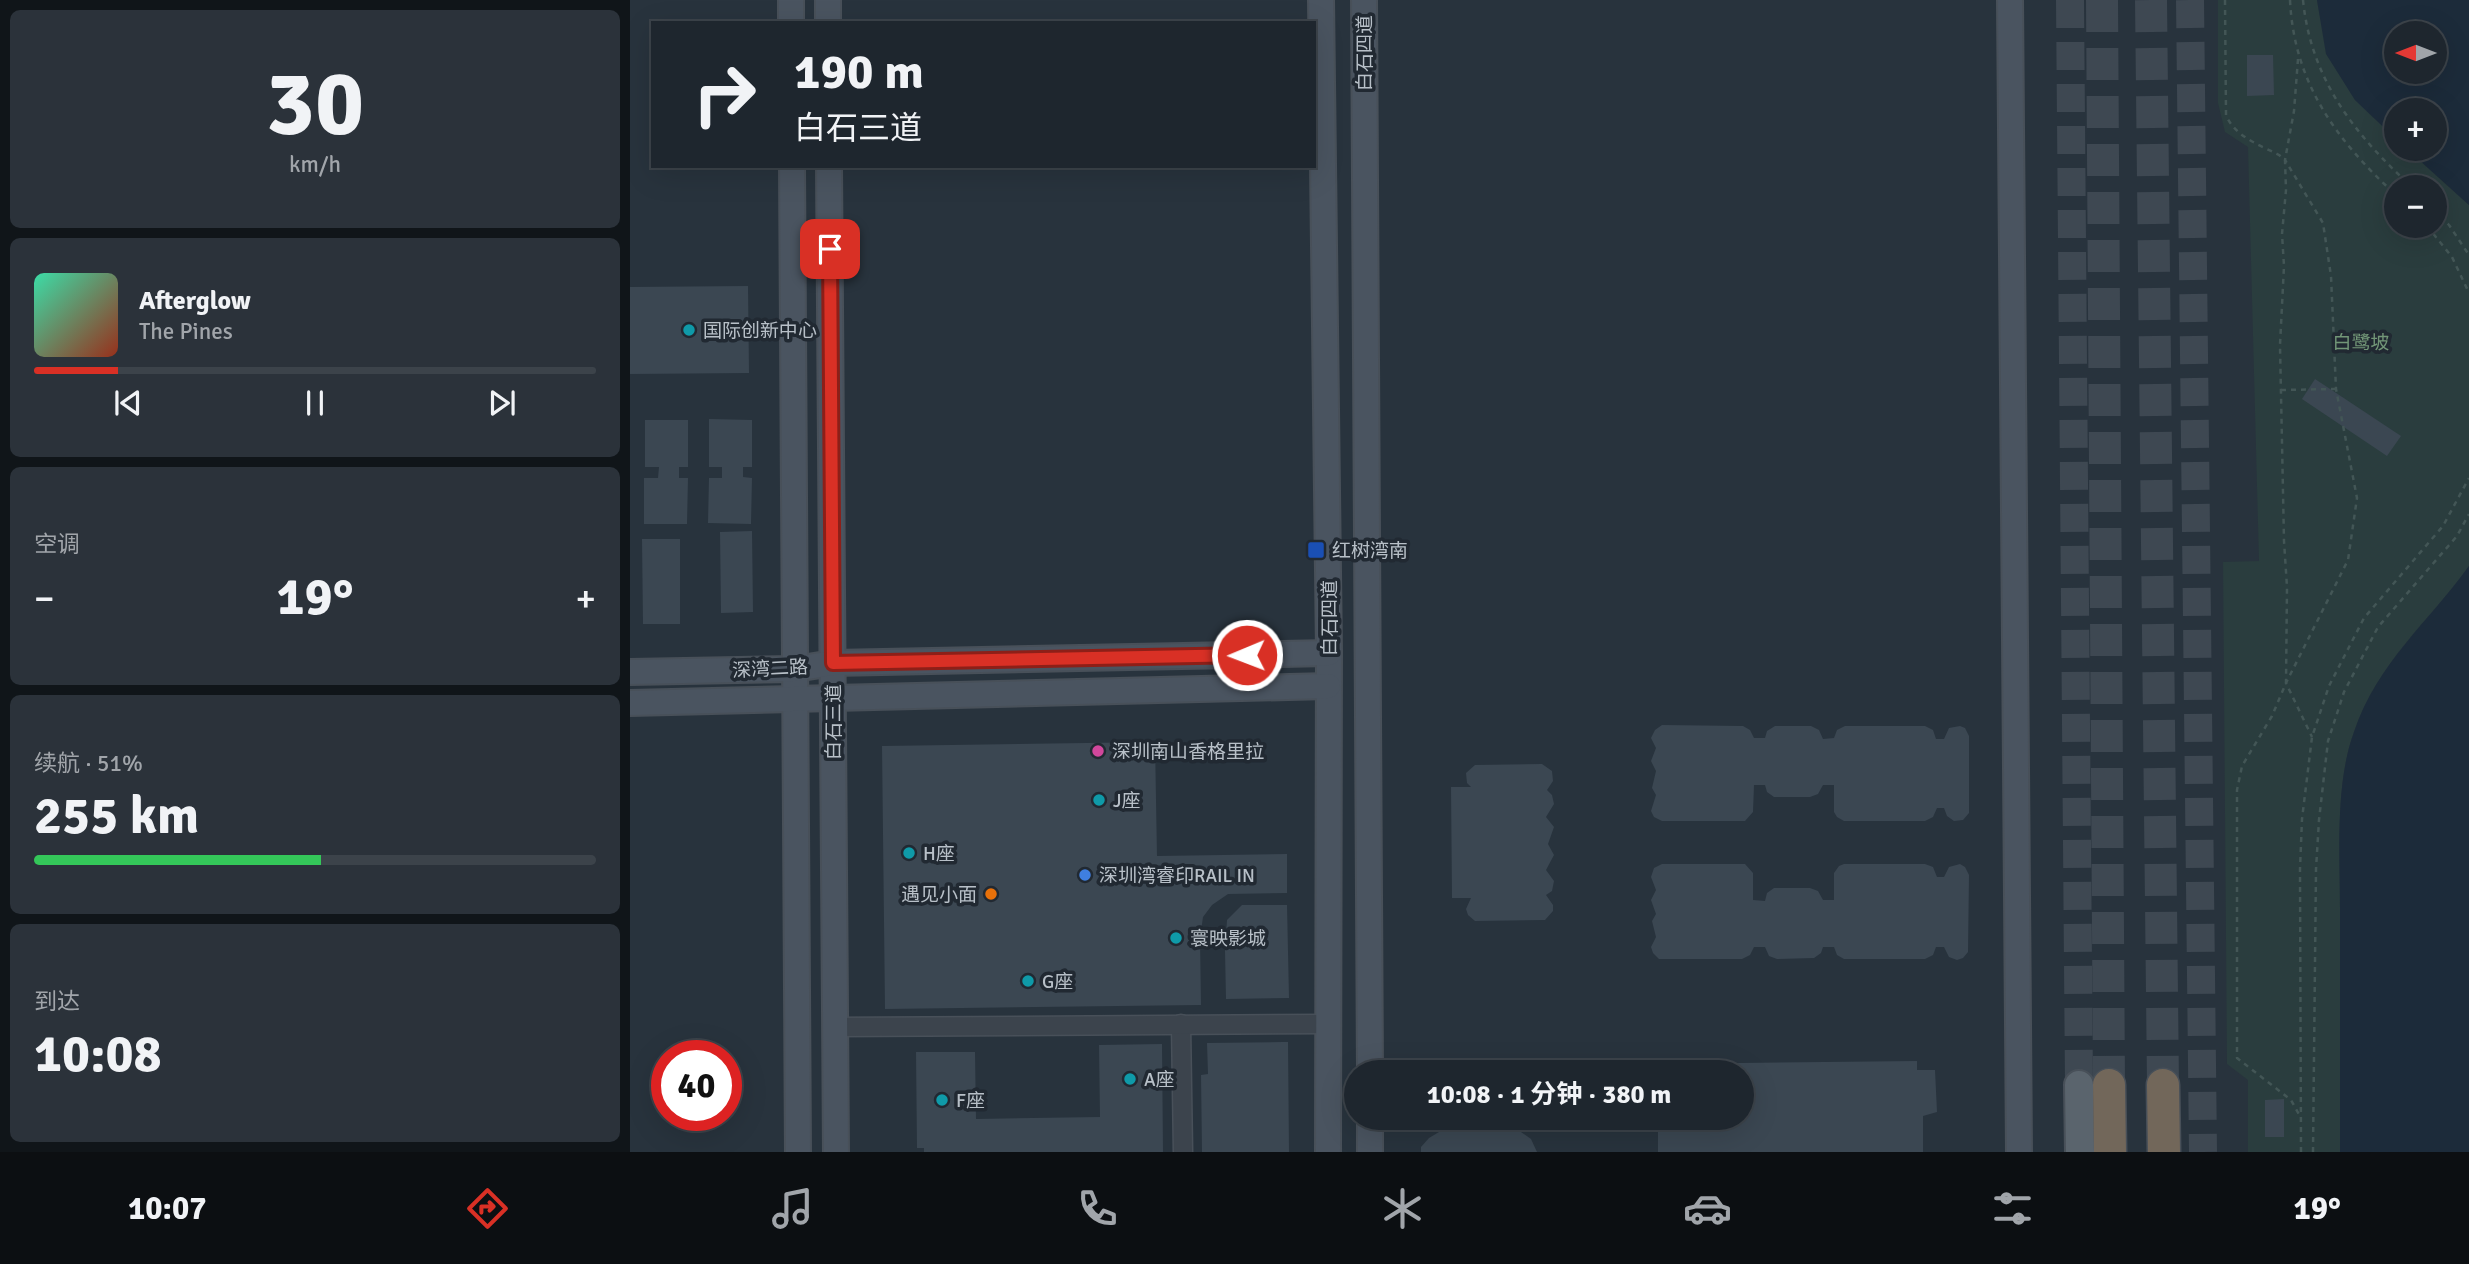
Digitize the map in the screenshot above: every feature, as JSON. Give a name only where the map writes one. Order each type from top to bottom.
[{"type":"highway","points":[[2094,1085],[2110,1152]]},
{"type":"highway","points":[[2163,1085],[2164,1152]]},
{"type":"main road","points":[[2080,1152],[2094,1085]]},
{"type":"street","points":[[791,0],[791,21]]},
{"type":"street","points":[[828,0],[828,21]]},
{"type":"street","name":"白石四道","points":[[1321,0],[1329,653],[1328,1152]]},
{"type":"street","name":"白石四道","points":[[1363,0],[1370,1060]]},
{"type":"street","points":[[2010,0],[2019,1152]]},
{"type":"street","name":"白石三道","points":[[792,168],[798,1152]]},
{"type":"street","name":"白石三道","points":[[829,168],[836,1152]]},
{"type":"street","name":"深湾二路","points":[[630,672],[795,669],[833,663],[1329,653]]},
{"type":"street","name":"深湾二路","points":[[630,703],[1328,686]]},
{"type":"street","points":[[1181,1024],[1183,1152]]},
{"type":"street","points":[[835,1027],[1328,1024]]},
{"type":"street","points":[[1370,1130],[1370,1152]]},
{"type":"path","points":[[2225,0],[2227,115],[2231,125],[2236,132],[2285,160],[2323,223],[2331,276],[2336,389],[2357,498],[2348,560],[2272,716],[2242,766],[2237,790],[2238,1058],[2291,1100],[2301,1118]]},
{"type":"path","points":[[2290,0],[2298,59],[2316,100],[2384,184]]},
{"type":"path","points":[[2303,0],[2305,22],[2314,54],[2330,92],[2387,164],[2399,175]]},
{"type":"path","points":[[2298,59],[2294,111],[2285,160],[2286,190],[2282,234],[2284,266],[2280,345],[2287,587],[2286,683],[2312,737]]},
{"type":"path","points":[[2447,223],[2469,255]]},
{"type":"path","points":[[2437,238],[2452,257],[2469,293]]},
{"type":"path","points":[[2281,390],[2336,389]]},
{"type":"path","points":[[2301,1152],[2300,869],[2302,819],[2312,737],[2329,686],[2364,618],[2444,526],[2469,478]]},
{"type":"path","points":[[2313,1152],[2316,869],[2328,741],[2344,692],[2378,627],[2457,536],[2469,514]]},
{"type":"green space","name":"白鹭坡","points":[[2218,0],[2317,0],[2327,54],[2355,100],[2384,128],[2384,161],[2420,161],[2436,175],[2384,175],[2384,238],[2447,238],[2447,185],[2469,205],[2469,566],[2405,644],[2376,685],[2364,707],[2348,752],[2341,796],[2339,841],[2340,1152],[2248,1152],[2248,1080],[2227,1064],[2223,562],[2259,561],[2248,147],[2225,132],[2218,103]]},
{"type":"water","points":[[2317,0],[2469,0],[2469,205],[2447,185],[2447,175],[2436,175],[2420,161],[2447,161],[2447,98],[2384,98],[2384,128],[2355,100],[2326,54]]},
{"type":"water","points":[[2469,566],[2469,1152],[2340,1152],[2339,841],[2341,796],[2348,752],[2364,707],[2376,685],[2405,644]]},
{"type":"building","points":[[2247,55],[2273,55],[2274,95],[2247,96]]},
{"type":"building","name":"国际创新中心","points":[[748,286],[749,373],[630,374],[630,287]]},
{"type":"building","points":[[2315,379],[2401,436],[2387,456],[2302,399]]},
{"type":"building","points":[[709,419],[752,420],[752,467],[743,467],[743,477],[752,478],[751,524],[708,523],[709,478],[722,478],[722,467],[709,467]]},
{"type":"building","points":[[645,420],[688,420],[688,467],[679,467],[679,478],[688,478],[687,524],[644,524],[644,478],[658,478],[659,467],[645,467]]},
{"type":"building","points":[[752,531],[753,612],[721,613],[720,532]]},
{"type":"building","points":[[642,539],[680,539],[680,624],[643,624]]},
{"type":"building","points":[[1662,725],[1743,726],[1750,730],[1754,738],[1765,738],[1767,731],[1775,726],[1811,726],[1819,730],[1823,739],[1834,738],[1837,730],[1845,726],[1925,726],[1933,730],[1936,739],[1944,739],[1949,728],[1960,726],[1965,728],[1969,736],[1969,813],[1963,820],[1954,821],[1947,816],[1944,808],[1937,808],[1933,817],[1925,821],[1844,821],[1834,812],[1834,785],[1823,785],[1818,794],[1810,797],[1774,797],[1767,792],[1765,785],[1754,785],[1753,812],[1745,821],[1662,821],[1654,817],[1651,811],[1656,795],[1652,788],[1656,771],[1651,761],[1656,748],[1651,738],[1655,730]]},
{"type":"building","name":"深圳湾睿印RAIL IN","points":[[1155,742],[1157,856],[1287,854],[1287,893],[1228,894],[1212,905],[1203,917],[1200,938],[1201,1005],[885,1009],[882,746]]},
{"type":"building","points":[[1542,764],[1552,771],[1553,781],[1547,790],[1552,795],[1554,804],[1546,817],[1554,827],[1548,844],[1554,855],[1546,870],[1554,881],[1552,891],[1546,895],[1553,905],[1553,911],[1545,920],[1475,921],[1466,909],[1471,898],[1452,898],[1451,787],[1471,787],[1467,783],[1466,773],[1475,765]]},
{"type":"building","points":[[1662,864],[1745,864],[1753,873],[1753,900],[1765,901],[1767,893],[1774,888],[1810,888],[1818,891],[1823,900],[1834,900],[1834,873],[1844,864],[1925,864],[1933,867],[1937,877],[1944,877],[1949,867],[1960,864],[1969,875],[1968,952],[1957,960],[1949,957],[1944,947],[1936,947],[1933,955],[1925,959],[1844,959],[1837,955],[1834,947],[1823,947],[1821,953],[1814,958],[1777,959],[1769,956],[1765,947],[1754,947],[1750,955],[1742,959],[1659,959],[1651,947],[1656,937],[1652,921],[1656,914],[1651,900],[1656,890],[1651,877],[1654,868]]},
{"type":"building","points":[[1242,905],[1287,905],[1289,998],[1226,999],[1227,920]]},
{"type":"building","points":[[1288,1042],[1289,1152],[1202,1152],[1201,1075],[1208,1074],[1207,1043]]},
{"type":"building","points":[[1162,1044],[1163,1152],[924,1152],[924,1148],[917,1148],[916,1052],[975,1052],[976,1119],[1100,1117],[1099,1045]]},
{"type":"building","points":[[1917,1061],[1917,1070],[1935,1070],[1937,1112],[1923,1116],[1923,1152],[1658,1152],[1658,1130],[1754,1130],[1754,1063]]},
{"type":"building","points":[[2284,1099],[2284,1137],[2265,1137],[2265,1100]]},
{"type":"building","points":[[1439,1132],[1521,1132],[1531,1139],[1537,1152],[1421,1152],[1421,1147],[1429,1138]]},
{"type":"tunnel","points":[[2070,0],[2079,1085]]},
{"type":"tunnel","points":[[2102,0],[2109,1085]]},
{"type":"tunnel","points":[[2151,0],[2163,1085]]},
{"type":"tunnel","points":[[2190,0],[2203,1152]]},
{"type":"place","name":"国际创新中心","points":[[689,330]]},
{"type":"place","name":"红树湾南","points":[[1316,550]]},
{"type":"place","name":"深圳南山香格里拉","points":[[1098,751]]},
{"type":"place","name":"J座","points":[[1099,800]]},
{"type":"place","name":"H座","points":[[909,853]]},
{"type":"place","name":"深圳湾睿印RAIL IN","points":[[1085,875]]},
{"type":"place","name":"遇见小面","points":[[991,894]]},
{"type":"place","name":"寰映影城","points":[[1176,938]]},
{"type":"place","name":"G座","points":[[1028,981]]},
{"type":"place","name":"A座","points":[[1130,1079]]},
{"type":"place","name":"F座","points":[[942,1100]]},
{"type":"route","points":[[830,249],[833,663],[1247,655]]}]
